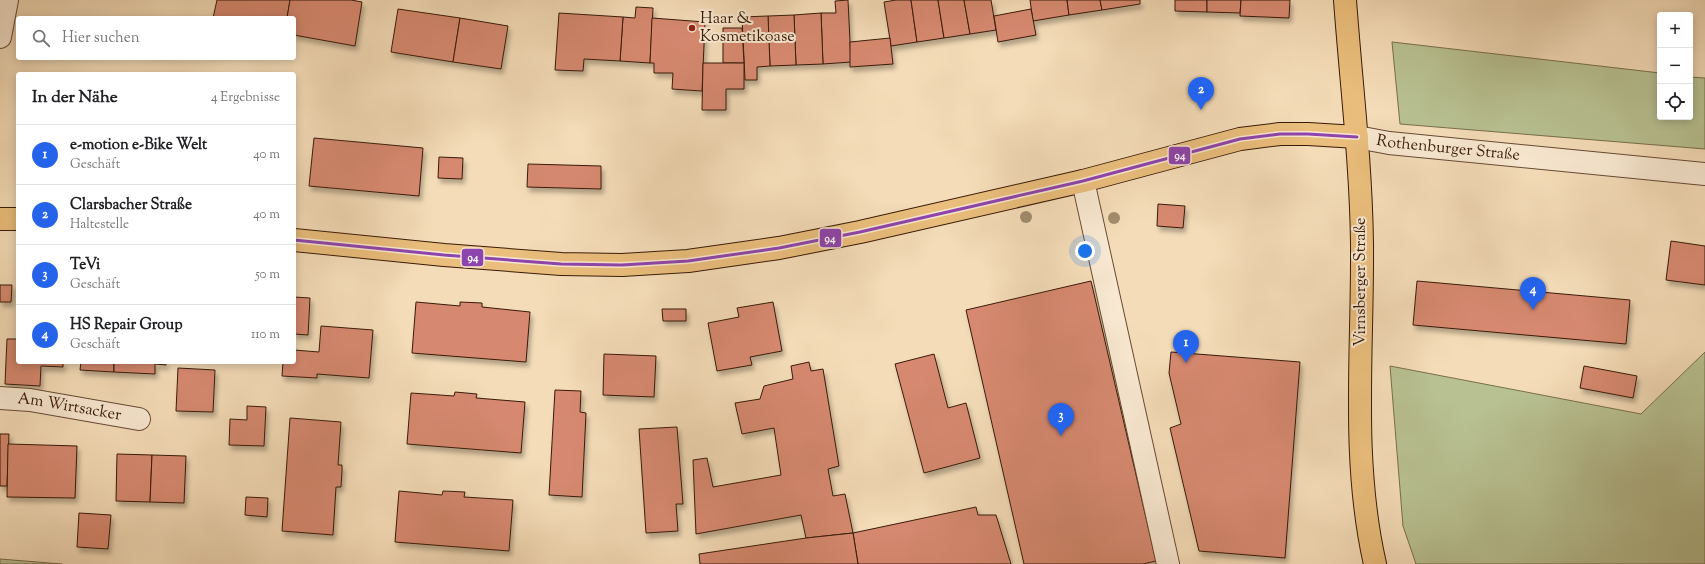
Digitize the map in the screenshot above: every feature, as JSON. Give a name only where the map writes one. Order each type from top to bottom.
[{"type":"main road","name":"Virnsberger Straße","points":[[1345,0],[1360,174],[1362,223],[1360,453],[1366,524],[1375,564]]},
{"type":"main road","name":"Rothenburger Straße","points":[[296,240],[554,264],[600,265],[667,262],[751,252],[860,232],[1083,181],[1240,139],[1294,134],[1357,137]]},
{"type":"main road","points":[[0,219],[16,219]]},
{"type":"street","points":[[0,37],[8,0]]},
{"type":"street","name":"Rothenburger Straße","points":[[1357,137],[1390,143],[1705,174]]},
{"type":"street","points":[[1083,181],[1168,564]]},
{"type":"street","name":"Am Wirtsacker","points":[[0,398],[30,400],[139,419]]},
{"type":"green space","points":[[1392,42],[1657,73],[1657,120],[1693,120],[1693,77],[1705,78],[1705,149],[1400,124]]},
{"type":"green space","points":[[1705,352],[1705,564],[1416,564],[1403,526],[1390,366],[1641,414]]},
{"type":"green space","points":[[0,559],[62,564],[0,564]]},
{"type":"building","points":[[217,0],[290,0],[287,16],[213,16]]},
{"type":"building","points":[[290,0],[351,0],[362,2],[355,46],[296,35],[296,16],[287,16]]},
{"type":"building","points":[[848,0],[851,62],[823,64],[821,13],[836,13],[835,1]]},
{"type":"building","points":[[911,0],[917,42],[891,46],[884,2]]},
{"type":"building","points":[[911,0],[938,0],[944,38],[917,42]]},
{"type":"building","points":[[938,0],[964,0],[970,34],[944,38]]},
{"type":"building","points":[[964,0],[991,0],[996,30],[970,34]]},
{"type":"building","points":[[1030,0],[1067,0],[1069,15],[1033,21]]},
{"type":"building","points":[[1067,0],[1100,0],[1102,10],[1069,15]]},
{"type":"building","points":[[1100,0],[1140,0],[1140,4],[1102,10]]},
{"type":"building","points":[[1175,0],[1207,0],[1207,12],[1175,11]]},
{"type":"building","points":[[1207,0],[1241,0],[1240,13],[1207,12]]},
{"type":"building","points":[[1241,0],[1290,0],[1289,18],[1240,16]]},
{"type":"building","points":[[636,7],[653,8],[650,63],[620,61],[623,17],[635,18]]},
{"type":"building","points":[[398,9],[460,18],[453,62],[391,52]]},
{"type":"building","points":[[1031,9],[1036,35],[998,42],[994,16]]},
{"type":"building","points":[[559,13],[623,17],[620,61],[584,59],[583,71],[555,70]]},
{"type":"building","points":[[821,13],[823,64],[796,65],[794,15]]},
{"type":"building","points":[[794,15],[796,65],[770,66],[768,16]]},
{"type":"building","points":[[768,16],[770,66],[757,67],[757,80],[745,80],[742,17]]},
{"type":"building","points":[[460,18],[508,26],[501,69],[453,62]]},
{"type":"building","points":[[652,18],[705,22],[702,91],[672,89],[673,73],[654,73],[654,63],[650,63]]},
{"type":"building","points":[[723,28],[742,28],[744,63],[723,63]]},
{"type":"building","points":[[890,38],[893,64],[850,67],[850,42]]},
{"type":"building","points":[[703,63],[744,63],[744,89],[726,89],[726,110],[702,110]]},
{"type":"building","points":[[314,138],[423,148],[419,196],[309,186]]},
{"type":"building","points":[[439,157],[463,158],[462,179],[438,178]]},
{"type":"building","points":[[528,164],[601,166],[601,189],[527,187]]},
{"type":"building","points":[[1158,204],[1185,206],[1183,228],[1157,226]]},
{"type":"building","points":[[1671,241],[1705,246],[1705,285],[1666,280]]},
{"type":"building","points":[[1091,281],[1156,561],[1143,564],[1024,564],[966,310]]},
{"type":"building","points":[[1417,281],[1630,300],[1626,344],[1413,325]]},
{"type":"building","points":[[0,285],[12,285],[11,302],[0,302]]},
{"type":"building","points":[[296,297],[310,298],[308,335],[296,334]]},
{"type":"building","points":[[416,302],[460,306],[460,302],[482,303],[482,307],[530,312],[526,362],[412,353]]},
{"type":"building","points":[[773,302],[782,351],[750,357],[752,365],[717,371],[708,323],[739,317],[737,308]]},
{"type":"building","points":[[662,309],[686,309],[686,321],[663,321]]},
{"type":"building","points":[[321,326],[373,330],[369,378],[317,374],[317,378],[282,376],[283,364],[296,364],[296,350],[319,352]]},
{"type":"building","points":[[7,339],[16,339],[16,364],[63,364],[63,367],[41,366],[40,386],[5,384]]},
{"type":"building","points":[[1171,352],[1300,362],[1285,558],[1199,551],[1170,428],[1181,424],[1169,373]]},
{"type":"building","points":[[604,354],[656,356],[654,397],[603,395]]},
{"type":"building","points":[[934,354],[948,408],[966,403],[980,458],[924,473],[895,364]]},
{"type":"building","points":[[809,362],[811,371],[823,369],[839,466],[828,469],[833,496],[845,494],[853,533],[806,538],[801,515],[696,534],[693,460],[707,458],[713,487],[781,475],[774,428],[742,434],[735,403],[760,399],[764,386],[793,379],[791,366]]},
{"type":"building","points":[[81,364],[114,364],[114,372],[80,370]]},
{"type":"building","points":[[114,364],[155,364],[155,374],[114,372]]},
{"type":"building","points":[[1584,366],[1637,376],[1633,398],[1580,388]]},
{"type":"building","points":[[178,368],[215,370],[213,412],[176,411]]},
{"type":"building","points":[[555,390],[581,391],[580,412],[586,413],[582,497],[549,495]]},
{"type":"building","points":[[455,392],[477,394],[476,398],[525,402],[521,453],[407,444],[411,393],[454,396]]},
{"type":"building","points":[[247,406],[266,407],[264,446],[229,445],[230,419],[247,420]]},
{"type":"building","points":[[290,418],[341,422],[338,465],[342,465],[341,487],[336,487],[333,535],[282,531]]},
{"type":"building","points":[[677,427],[683,504],[676,504],[678,531],[646,533],[639,429]]},
{"type":"building","points":[[0,434],[9,434],[7,486],[0,486]]},
{"type":"building","points":[[8,444],[77,446],[75,498],[7,497]]},
{"type":"building","points":[[117,454],[152,455],[150,502],[116,501]]},
{"type":"building","points":[[152,455],[186,456],[184,503],[150,502]]},
{"type":"building","points":[[399,491],[442,495],[443,491],[465,492],[464,497],[513,500],[509,551],[395,542]]},
{"type":"building","points":[[246,497],[268,498],[267,517],[245,515]]},
{"type":"building","points":[[976,507],[978,515],[996,515],[1011,564],[858,564],[853,533]]},
{"type":"building","points":[[79,513],[111,515],[108,549],[77,547]]},
{"type":"building","points":[[853,533],[858,564],[700,564],[699,554],[806,538]]},
{"type":"transit line","name":"94","points":[[296,240],[444,255],[561,264],[622,265],[688,261],[779,248],[860,232],[1083,181],[1240,139],[1280,134],[1357,137]]},
{"type":"place","name":"Haar & Kosmetikoase","points":[[692,28]]},
{"type":"place","name":"Clarsbacher Straße","points":[[1201,110]]},
{"type":"place","name":"HS Repair Group","points":[[1533,310]]},
{"type":"place","name":"e-motion e-Bike Welt","points":[[1186,363]]},
{"type":"place","name":"TeVi","points":[[1061,436]]}]
